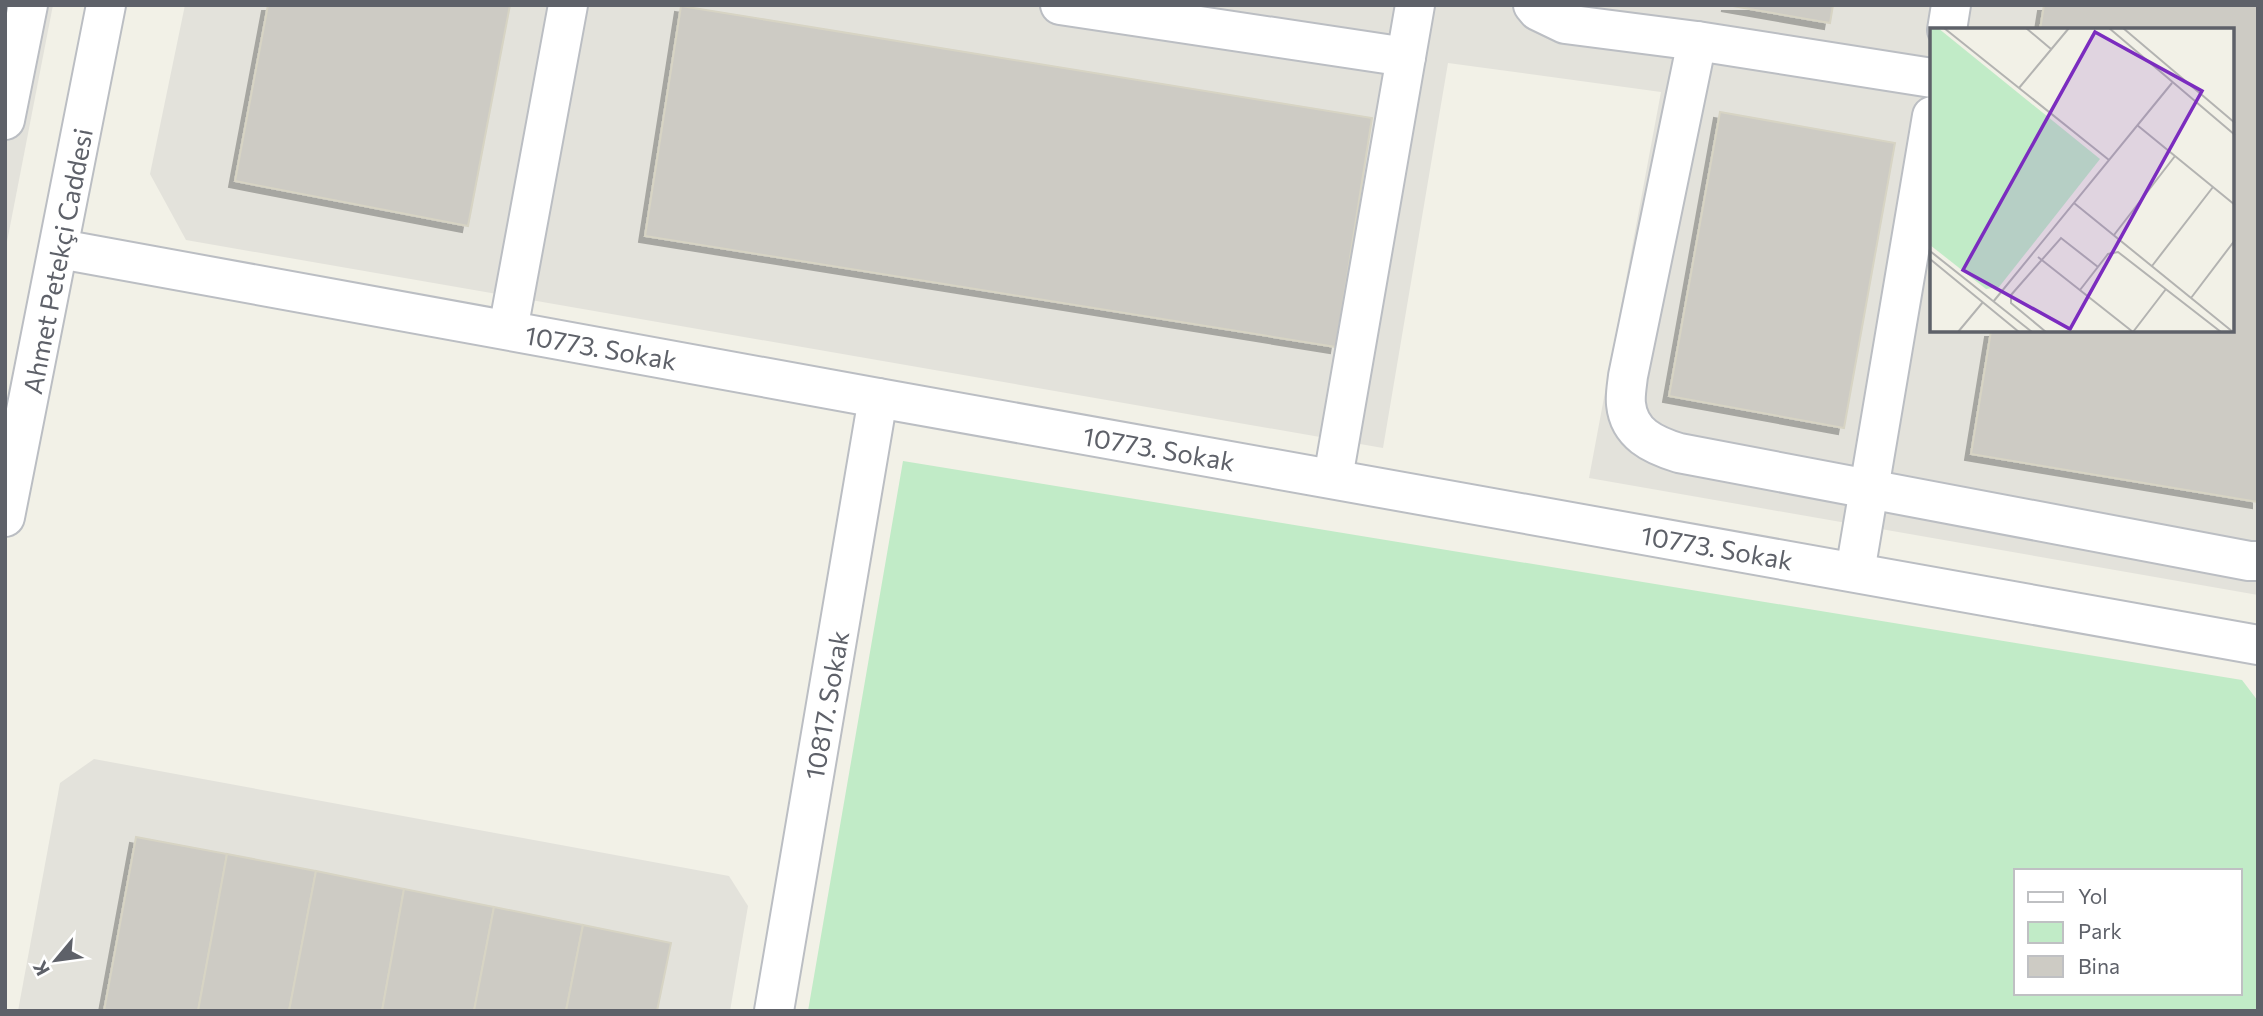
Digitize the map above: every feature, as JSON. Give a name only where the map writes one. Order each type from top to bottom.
[{"type":"street","points":[[5,120],[28,5]]},
{"type":"street","name":"Ahmet Petekçi Caddesi","points":[[5,517],[106,5]]},
{"type":"street","points":[[508,330],[568,5]]},
{"type":"street","points":[[1060,5],[1406,57]]},
{"type":"street","points":[[1333,478],[1416,5]]},
{"type":"street","points":[[1533,5],[1538,11],[1565,24],[1697,41],[1930,78]]},
{"type":"street","points":[[1947,28],[1951,5]]},
{"type":"street","points":[[1697,41],[1628,376],[1626,404],[1635,430],[1654,445],[1679,453],[2258,561]]},
{"type":"street","points":[[1855,572],[1930,128]]},
{"type":"street","name":"10773. Sokak","points":[[60,249],[2258,645]]},
{"type":"street","name":"10817. Sokak","points":[[774,1011],[878,398]]},
{"type":"shaded area","points":[[5,5],[53,5],[5,252]]},
{"type":"shaded area","points":[[185,5],[2258,5],[2258,595],[1589,478],[1661,92],[1448,63],[1383,448],[186,240],[150,174]]},
{"type":"shaded area","points":[[94,759],[729,876],[748,906],[730,1011],[18,1011],[60,783]]},
{"type":"green space","points":[[903,461],[2242,680],[2258,701],[2258,1011],[808,1011]]},
{"type":"building","points":[[268,5],[510,5],[468,226],[235,181]]},
{"type":"building","points":[[1727,5],[1833,5],[1830,23]]},
{"type":"building","points":[[2044,5],[2258,5],[2258,502],[1971,454],[1991,332],[2235,332],[2235,28],[2040,28]]},
{"type":"building","points":[[681,6],[1372,118],[1336,347],[645,236]]},
{"type":"building","points":[[1720,112],[1895,143],[1844,428],[1669,396]]},
{"type":"building","points":[[136,837],[227,854],[198,1011],[104,1011]]},
{"type":"building","points":[[227,854],[316,871],[289,1011],[198,1011]]},
{"type":"building","points":[[316,871],[404,889],[382,1011],[289,1011]]},
{"type":"building","points":[[404,889],[494,907],[474,1011],[382,1011]]},
{"type":"building","points":[[494,907],[583,925],[566,1011],[474,1011]]},
{"type":"building","points":[[583,925],[671,943],[657,1011],[566,1011]]}]
